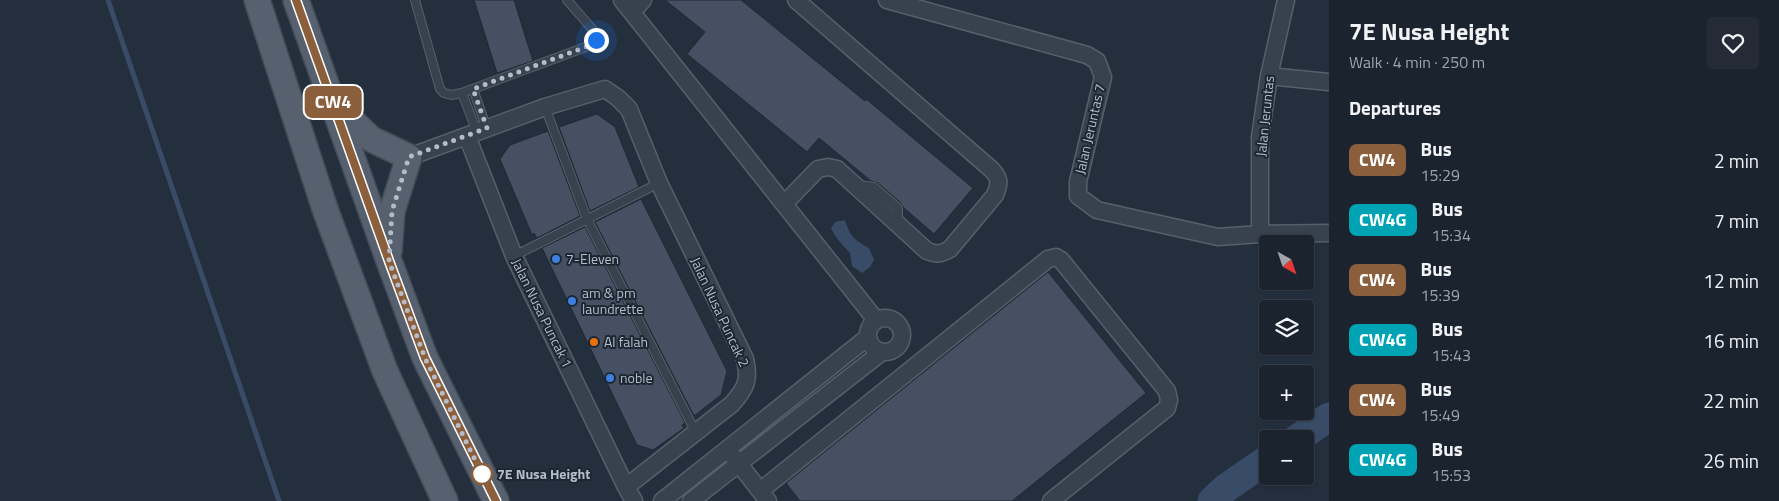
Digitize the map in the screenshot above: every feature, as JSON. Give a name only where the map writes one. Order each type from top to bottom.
[{"type":"main road","points":[[257,0],[325,209],[385,372],[445,501]]},
{"type":"main road","points":[[296,0],[425,358],[496,501]]},
{"type":"main road","points":[[333,101],[371,138],[409,157],[392,211],[389,261]]},
{"type":"street","points":[[784,204],[818,169],[828,167],[837,169],[927,251],[936,254],[950,249],[995,195],[999,185],[999,177],[796,0]]},
{"type":"street","name":"Jalan Jeruntas 7","points":[[887,0],[1087,55],[1097,62],[1103,77],[1078,182],[1078,196],[1096,210],[1218,237],[1260,234]]},
{"type":"street","name":"Jalan Jeruntas","points":[[1260,234],[1260,137],[1269,76],[1286,0]]},
{"type":"street","points":[[632,4],[784,204],[876,320]]},
{"type":"street","points":[[1269,76],[1329,82]]},
{"type":"street","name":"Jalan Nusa Puncak 2","points":[[545,107],[605,89],[629,109],[660,183],[745,359],[748,372],[744,390],[732,404],[696,433],[630,494]]},
{"type":"street","points":[[409,157],[545,107]]},
{"type":"street","name":"Jalan Nusa Puncak 1","points":[[477,132],[514,256],[630,494]]},
{"type":"street","points":[[1260,234],[1329,233]]},
{"type":"street","points":[[728,449],[764,496],[1048,259],[1056,257],[1061,260],[1168,391],[1169,400],[1167,408],[1051,501]]},
{"type":"street","points":[[691,501],[882,352],[893,350],[898,346],[902,335],[901,329],[893,320],[882,318],[876,320],[869,329],[868,337],[874,348],[882,352]]},
{"type":"street","points":[[662,501],[868,337]]},
{"type":"lane","points":[[415,0],[440,89],[451,96],[591,45],[596,40],[593,30],[567,0]]},
{"type":"lane","points":[[473,89],[477,132]]},
{"type":"lane","points":[[462,93],[477,132]]},
{"type":"lane","points":[[545,107],[587,219],[696,433]]},
{"type":"lane","points":[[514,256],[660,183]]},
{"type":"water","points":[[845,220],[851,234],[869,248],[874,260],[870,267],[862,273],[852,266],[850,253],[831,229],[835,222]]},
{"type":"building","points":[[474,0],[514,0],[533,61],[497,73]]},
{"type":"building","points":[[665,0],[741,0],[865,101],[866,99],[973,188],[934,234],[878,183],[871,181],[819,138],[807,152],[687,54],[705,32]]},
{"type":"building","points":[[597,114],[615,127],[639,187],[590,211],[559,127]]},
{"type":"building","points":[[548,131],[580,216],[537,238],[534,233],[532,235],[500,159],[510,145]]},
{"type":"building","points":[[641,199],[727,371],[721,395],[694,416],[595,222]]},
{"type":"building","points":[[585,227],[685,423],[682,425],[684,428],[653,450],[637,445],[542,248]]},
{"type":"building","points":[[1048,272],[1146,393],[1012,501],[800,501],[786,483]]},
{"type":"waterway","points":[[108,0],[279,501]]},
{"type":"waterway","points":[[1310,430],[1329,417]]},
{"type":"waterway","points":[[1212,501],[1226,488],[1259,465]]},
{"type":"bus line","name":"CW4","points":[[296,0],[425,358],[496,501]]},
{"type":"place","name":"7-Eleven","points":[[556,259]]},
{"type":"place","name":"am & pm laundrette","points":[[572,301]]},
{"type":"place","name":"Al falah","points":[[594,342]]},
{"type":"place","name":"noble","points":[[610,378]]},
{"type":"place","name":"7E Nusa Height","points":[[482,474]]},
{"type":"route","points":[[482,474],[425,358],[389,261],[392,211],[409,157],[487,128],[473,89],[591,45],[596,40]]}]
